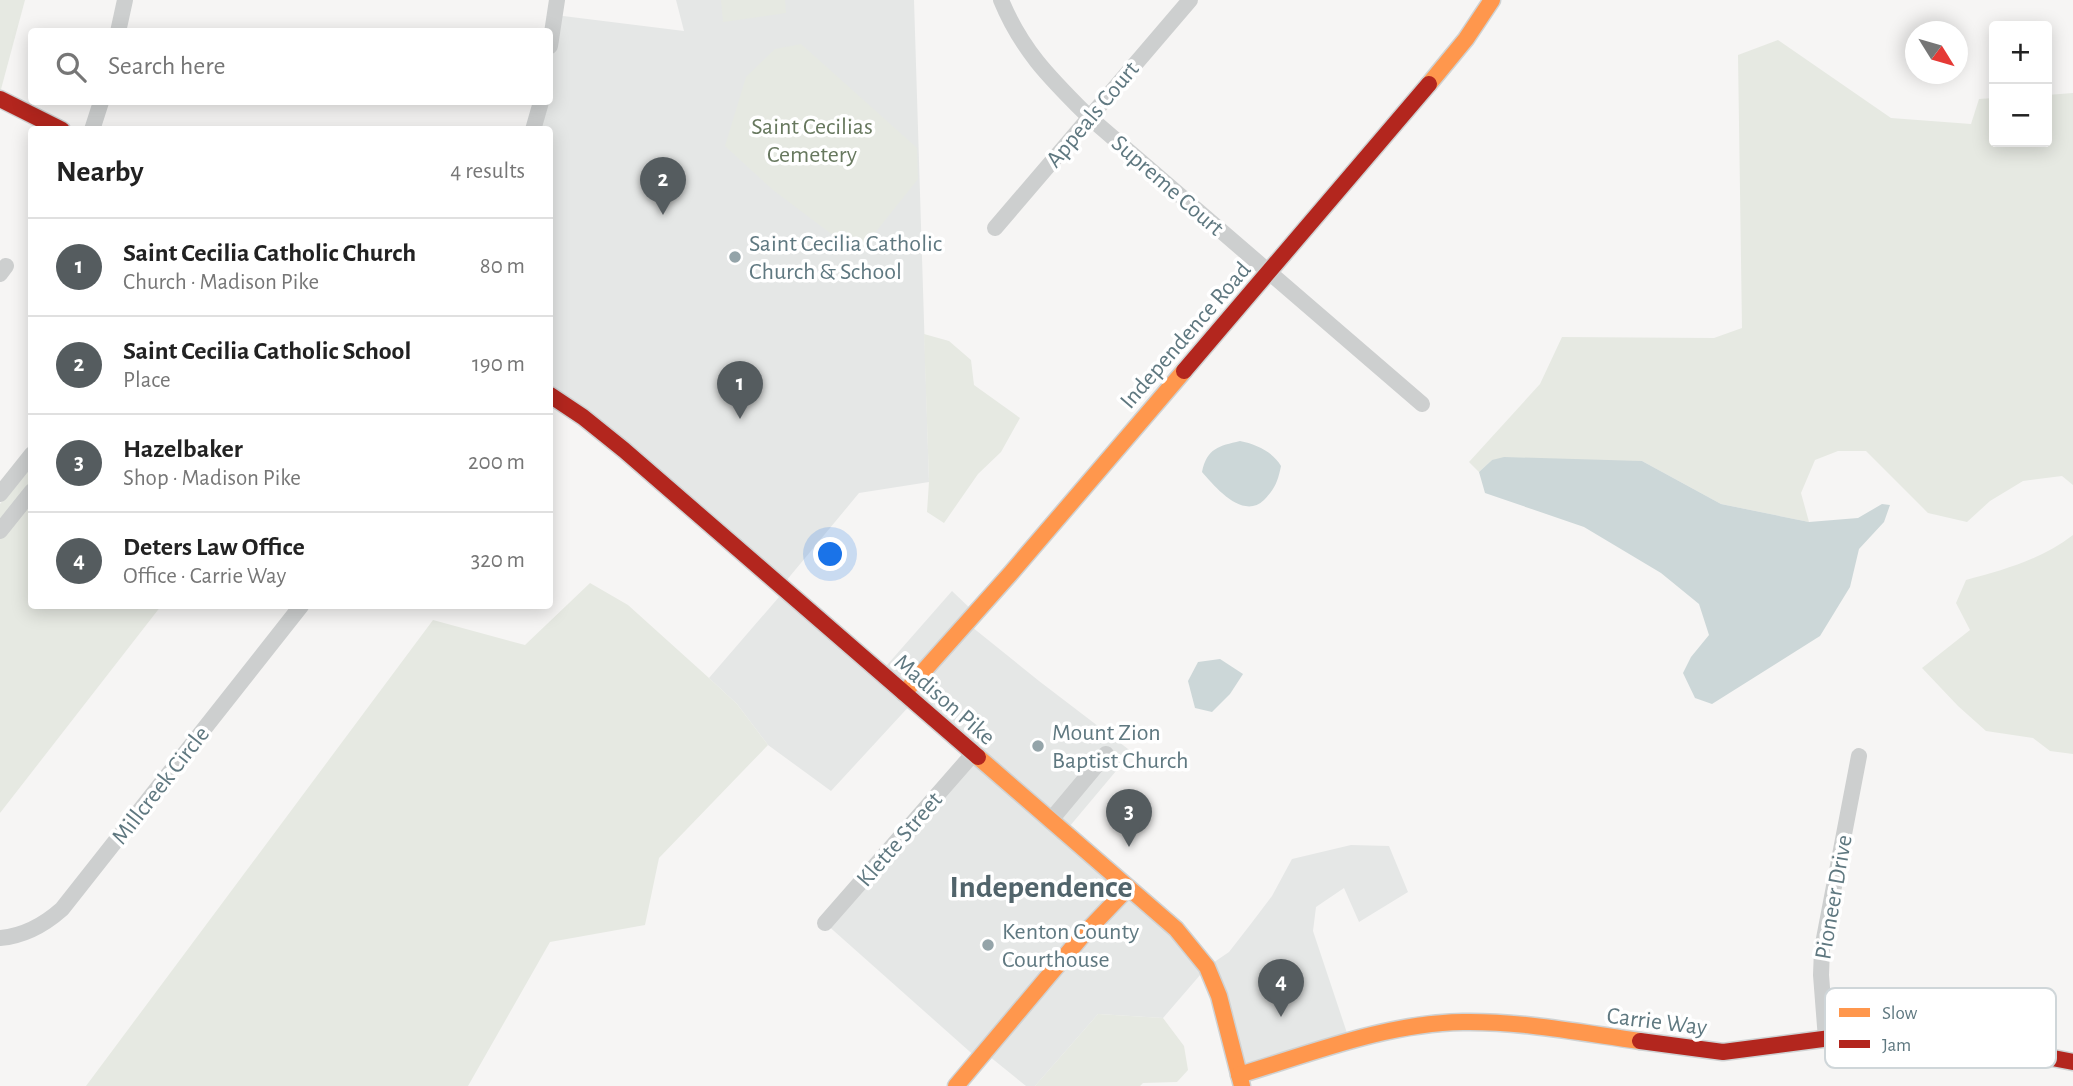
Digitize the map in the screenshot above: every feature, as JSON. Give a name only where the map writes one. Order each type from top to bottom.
[{"type":"street","points":[[119,28],[125,0]]},
{"type":"street","points":[[553,28],[557,0]]},
{"type":"street","name":"Supreme Court","points":[[1001,0],[1030,55],[1042,71],[1088,117],[1422,404]]},
{"type":"street","name":"Appeals Court","points":[[995,228],[1190,0]]},
{"type":"street","name":"Independence Road","points":[[904,693],[1020,563],[1459,48],[1492,0]]},
{"type":"street","points":[[0,99],[54,126]]},
{"type":"street","points":[[93,126],[100,105]]},
{"type":"street","points":[[534,126],[540,105]]},
{"type":"street","name":"Madison Pike","points":[[553,397],[624,450],[1175,929],[1193,947],[1207,967],[1219,996],[1240,1081]]},
{"type":"street","points":[[0,494],[28,459]]},
{"type":"street","points":[[0,531],[28,496]]},
{"type":"street","name":"Millcreek Circle","points":[[0,938],[30,931],[62,909],[299,609]]},
{"type":"street","name":"Klette Street","points":[[825,923],[973,754]]},
{"type":"street","points":[[1050,821],[1106,754]]},
{"type":"street","name":"Pioneer Drive","points":[[1825,1026],[1822,949],[1858,757]]},
{"type":"street","points":[[956,1086],[1083,935],[1128,888]]},
{"type":"street","name":"Carrie Way","points":[[1240,1081],[1377,1034],[1462,1022],[1502,1024],[1723,1052],[1825,1039]]},
{"type":"shaded area","name":"Saint Cecilia Catholic Church & School","points":[[676,0],[914,0],[929,482],[859,493],[781,587],[553,397],[553,126],[534,126],[540,105],[553,105],[555,15],[684,31]]},
{"type":"shaded area","points":[[1240,441],[1264,449],[1281,466],[1273,488],[1264,500],[1256,505],[1247,506],[1230,500],[1202,472],[1207,458],[1215,449]]},
{"type":"shaded area","points":[[1504,457],[1642,461],[1721,504],[1809,522],[1858,518],[1882,504],[1890,505],[1884,522],[1859,549],[1850,587],[1820,636],[1712,704],[1695,698],[1683,673],[1691,657],[1709,635],[1699,604],[1661,573],[1584,527],[1485,493],[1479,472],[1492,460]]},
{"type":"shaded area","points":[[785,590],[880,673],[952,591],[975,613],[967,623],[1132,752],[1064,833],[1207,967],[1163,1018],[1098,1014],[1035,1086],[1026,1086],[984,1052],[978,1059],[825,923],[968,760],[913,702],[831,791],[768,745],[737,704],[709,678]]},
{"type":"shaded area","points":[[1220,659],[1243,674],[1230,694],[1212,712],[1195,708],[1188,681],[1198,662]]},
{"type":"shaded area","points":[[1351,845],[1389,846],[1408,892],[1359,922],[1344,888],[1316,907],[1313,931],[1350,1042],[1239,1075],[1207,967],[1229,952],[1272,896],[1292,859]]},
{"type":"green space","points":[[0,0],[25,0],[0,93]]},
{"type":"green space","points":[[721,0],[785,0],[786,13],[723,22]]},
{"type":"green space","points":[[1778,40],[1891,118],[1971,124],[1979,99],[1989,98],[1989,147],[2052,147],[2052,95],[2073,93],[2073,485],[2062,476],[2023,481],[1990,501],[1967,522],[1928,513],[1866,451],[1838,451],[1815,460],[1801,493],[1809,522],[1721,504],[1642,461],[1492,460],[1479,472],[1469,462],[1540,384],[1562,337],[1714,338],[1742,328],[1738,55]]},
{"type":"green space","name":"Saint Cecilias Cemetery","points":[[801,44],[917,148],[918,179],[858,254],[773,190],[725,146],[746,77],[775,49]]},
{"type":"green space","points":[[924,334],[949,341],[971,360],[974,385],[1020,418],[1001,452],[978,474],[944,523],[927,512],[929,482]]},
{"type":"green space","points":[[28,468],[28,486],[0,521],[0,504]]},
{"type":"green space","points":[[28,495],[28,609],[159,609],[0,813],[0,531]]},
{"type":"green space","points":[[2073,535],[2073,754],[2050,751],[2033,738],[1986,731],[1922,668],[1970,630],[1956,603],[1966,580],[2036,557]]},
{"type":"green space","points":[[590,583],[628,605],[709,678],[737,704],[768,745],[659,858],[645,925],[550,942],[468,1086],[86,1086],[433,620],[525,645]]},
{"type":"green space","points":[[1098,1014],[1163,1018],[1184,1046],[1188,1070],[1177,1082],[1143,1083],[1140,1086],[1035,1086]]},
{"type":"traffic: slow","points":[[1429,84],[1466,39],[1492,0]]},
{"type":"traffic: slow","points":[[904,693],[1184,371]]},
{"type":"traffic: slow","points":[[978,757],[1176,929],[1207,967],[1219,996],[1242,1086]]},
{"type":"traffic: slow","points":[[956,1086],[1083,935],[1128,888]]},
{"type":"traffic: slow","points":[[1239,1075],[1378,1033],[1435,1024],[1507,1023],[1640,1041]]},
{"type":"traffic: jam","points":[[1184,371],[1429,84]]},
{"type":"traffic: jam","points":[[0,99],[54,126]]},
{"type":"traffic: jam","points":[[553,397],[624,450],[978,757]]},
{"type":"traffic: jam","points":[[1640,1041],[1723,1052],[1825,1039]]},
{"type":"traffic: jam","points":[[2056,1059],[2073,1062]]},
{"type":"place","name":"Saint Cecilia Catholic School","points":[[663,215]]},
{"type":"place","name":"Saint Cecilia Catholic Church & School","points":[[735,257]]},
{"type":"place","name":"Saint Cecilia Catholic Church","points":[[740,419]]},
{"type":"place","name":"Mount Zion Baptist Church","points":[[1038,746]]},
{"type":"place","name":"Hazelbaker","points":[[1129,847]]},
{"type":"place","name":"Kenton County Courthouse","points":[[988,945]]},
{"type":"place","name":"Deters Law Office","points":[[1281,1017]]},
{"type":"district","name":"Independence","points":[[1041,886]]}]
